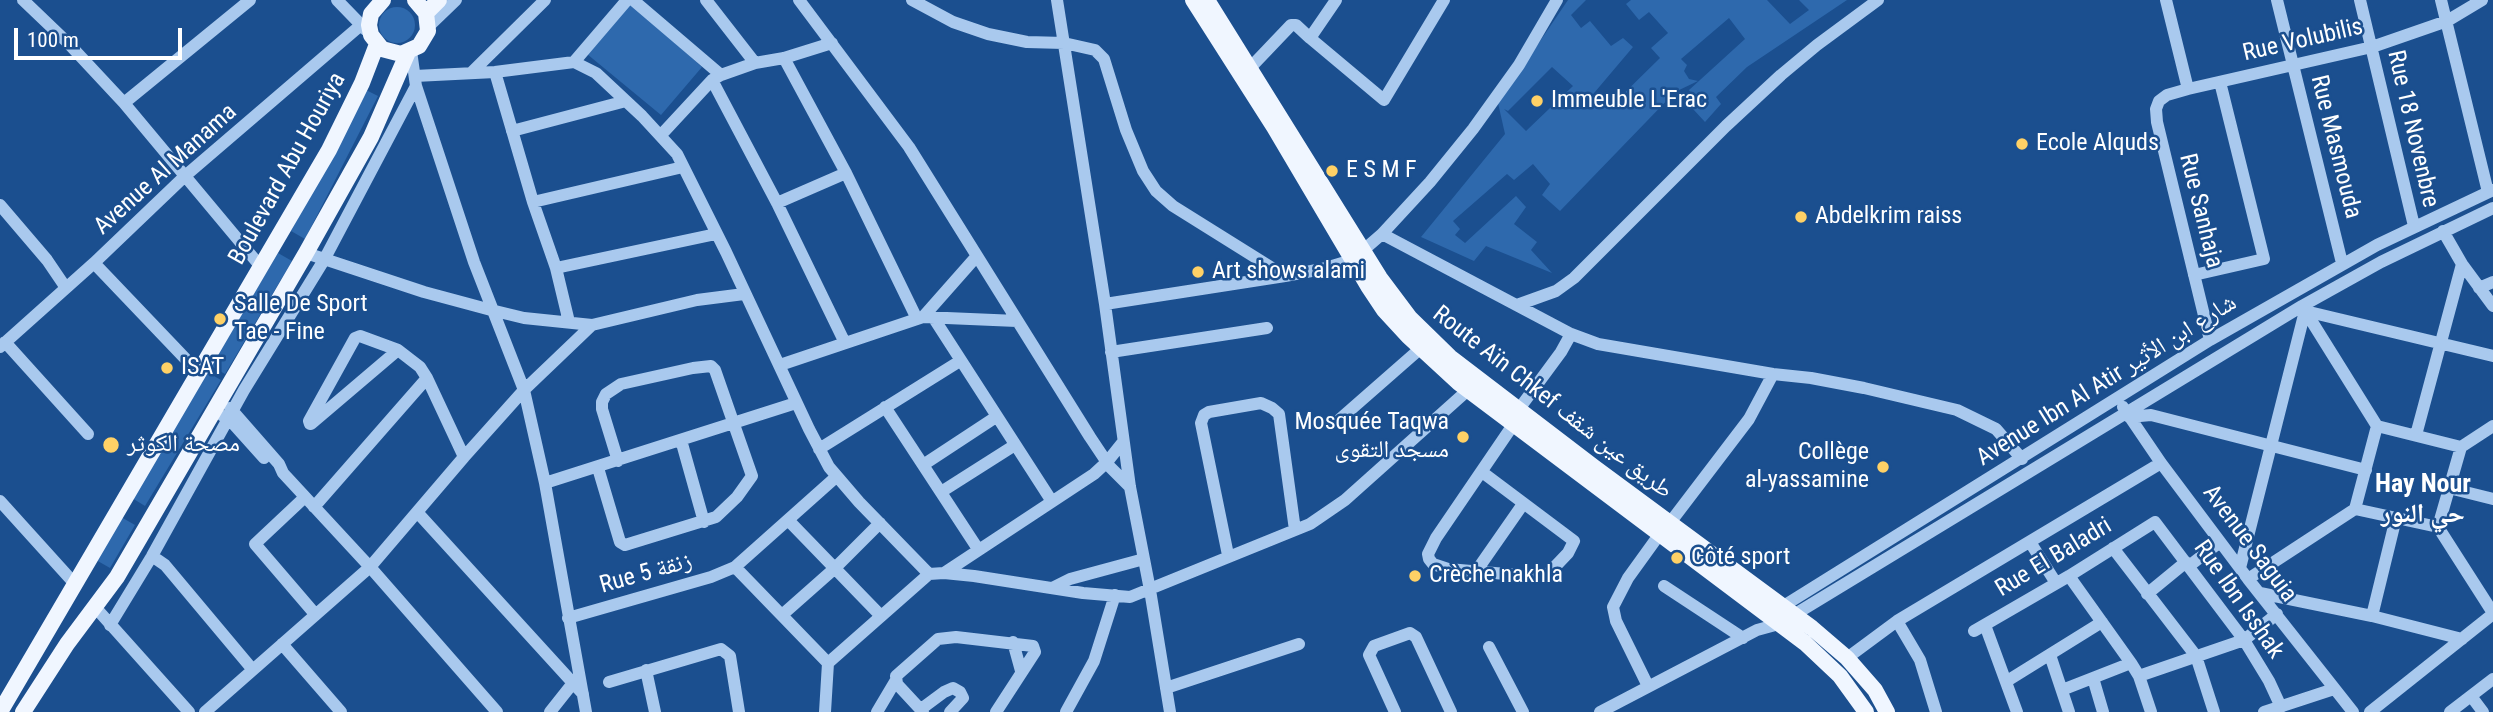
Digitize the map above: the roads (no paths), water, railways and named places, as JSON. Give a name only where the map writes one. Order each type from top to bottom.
[{"type":"main road","name":"Boulevard Abu Houriya","points":[[0,712],[336,137],[362,83],[370,35],[370,17],[383,0]]},
{"type":"main road","points":[[415,0],[427,20]]},
{"type":"main road","points":[[23,712],[67,644],[117,577],[371,137],[410,52],[424,40],[427,20],[439,0]]},
{"type":"main road","name":"Route Aïn Chkef طريق عين شقف","points":[[1193,0],[1359,256],[1415,324],[1450,357],[1519,409],[1774,621],[1805,643],[1840,676],[1866,712]]},
{"type":"main road","name":"Route Aïn Chkef طريق عين شقف","points":[[1207,0],[1250,68],[1359,256],[1380,303],[1420,348],[1513,425],[1664,530],[1788,610],[1847,658],[1875,690],[1887,712]]},
{"type":"main road","points":[[370,35],[391,53],[410,52]]},
{"type":"street","points":[[23,0],[124,103],[261,267]]},
{"type":"street","points":[[124,103],[250,0]]},
{"type":"street","points":[[337,0],[370,35]]},
{"type":"street","points":[[427,20],[456,0]]},
{"type":"street","points":[[471,73],[545,0]]},
{"type":"street","points":[[574,62],[626,0]]},
{"type":"street","points":[[633,0],[716,77],[845,344]]},
{"type":"street","points":[[706,0],[755,63]]},
{"type":"street","points":[[799,0],[909,147],[1107,463],[1130,486]]},
{"type":"street","points":[[912,0],[953,22],[988,34],[1027,42],[1064,43],[1095,50],[1104,59],[1143,171],[1162,198],[1285,276]]},
{"type":"street","points":[[1058,0],[1105,304],[1123,442],[1170,712]]},
{"type":"street","points":[[1310,38],[1336,0]]},
{"type":"street","points":[[1250,68],[1291,25],[1296,25],[1384,100],[1444,0]]},
{"type":"street","points":[[1105,304],[1285,276],[1322,269],[1359,256],[1451,158],[1519,65],[1557,0]]},
{"type":"street","points":[[2166,0],[2188,89]]},
{"type":"street","name":"Rue Masmouda","points":[[2277,0],[2342,264]]},
{"type":"street","name":"Rue 18 Novenbre","points":[[2360,0],[2414,226]]},
{"type":"street","points":[[2441,0],[2491,191]]},
{"type":"street","name":"Rue Volubilis","points":[[2167,96],[2372,47],[2446,21],[2482,0]]},
{"type":"street","points":[[1517,305],[1556,291],[1574,278],[1780,75],[1874,1]]},
{"type":"street","name":"Avenue Al Manama","points":[[3,344],[94,263],[185,176],[370,35]]},
{"type":"street","points":[[661,135],[716,77],[755,63],[784,58],[832,43]]},
{"type":"street","points":[[410,52],[416,81],[491,310],[524,390],[545,483],[586,712]]},
{"type":"street","points":[[784,58],[924,318],[960,361],[1051,500]]},
{"type":"street","points":[[416,81],[574,62],[596,74],[626,101],[677,154],[796,403],[836,477],[929,574]]},
{"type":"street","points":[[495,72],[533,202],[556,268],[569,322]]},
{"type":"street","points":[[110,625],[324,260],[416,81]]},
{"type":"street","points":[[2194,275],[2261,261],[2264,258],[2220,82]]},
{"type":"street","name":"Rue Sanhaja","points":[[2167,96],[2159,101],[2156,109],[2157,122],[2210,340]]},
{"type":"street","points":[[512,131],[626,101]]},
{"type":"street","points":[[533,202],[683,167]]},
{"type":"street","points":[[777,203],[846,173]]},
{"type":"street","name":"Avenue Ibn Al Atir شارع ابن الأثير","points":[[1600,712],[1624,706],[1648,686],[1774,621],[2210,340],[2342,264],[2414,226],[2491,191]]},
{"type":"street","points":[[0,205],[47,260],[66,288]]},
{"type":"street","name":"Avenue Ibn Al Atir شارع ابن الأثير","points":[[1788,610],[2128,414],[2381,262],[2493,208]]},
{"type":"street","points":[[2443,231],[2462,264],[2493,306]]},
{"type":"street","points":[[556,268],[716,234]]},
{"type":"street","points":[[1382,234],[1571,334],[1598,344],[1864,388],[1957,410],[1996,429],[2022,459]]},
{"type":"street","points":[[306,253],[424,292],[491,310],[592,326],[697,300],[744,294]]},
{"type":"street","points":[[924,318],[976,257]]},
{"type":"street","points":[[94,263],[199,373]]},
{"type":"street","points":[[2416,435],[2462,264]]},
{"type":"street","points":[[2479,288],[2493,282]]},
{"type":"street","points":[[2304,308],[2493,356]]},
{"type":"street","points":[[2304,308],[2377,426],[2461,447]]},
{"type":"street","points":[[2240,568],[2304,308]]},
{"type":"street","points":[[780,365],[924,318],[1017,321]]},
{"type":"street","points":[[205,712],[370,567],[524,390],[592,326]]},
{"type":"street","points":[[1111,352],[1267,328]]},
{"type":"street","points":[[1519,409],[1571,334]]},
{"type":"street","points":[[398,350],[310,424],[309,421],[357,336],[398,350],[420,367],[464,457]]},
{"type":"street","points":[[3,344],[88,434]]},
{"type":"street","points":[[1340,419],[1420,348]]},
{"type":"street","points":[[819,449],[960,361]]},
{"type":"street","points":[[598,468],[622,544],[704,522],[724,510],[751,479],[751,468],[715,370],[711,366],[692,368],[612,388],[602,401],[618,461]]},
{"type":"street","points":[[1648,686],[1616,621],[1613,607],[1628,578],[1749,419],[1773,374]]},
{"type":"street","points":[[314,507],[427,378]]},
{"type":"street","points":[[825,712],[828,663],[929,574],[944,573],[1115,596],[1136,596],[1322,517],[1345,500],[1468,390]]},
{"type":"street","name":"Avenue Saguia","points":[[2117,398],[2220,542],[2353,712]]},
{"type":"street","points":[[545,483],[796,403]]},
{"type":"street","points":[[1228,555],[1201,423],[1204,415],[1209,412],[1261,403],[1279,414],[1282,419],[1295,530]]},
{"type":"street","points":[[216,406],[232,414],[273,469],[282,473],[370,567],[497,712]]},
{"type":"street","points":[[885,407],[978,549]]},
{"type":"street","points":[[2128,414],[2151,415],[2366,470]]},
{"type":"street","points":[[923,465],[996,417]]},
{"type":"street","points":[[1482,472],[1572,539],[1573,547],[1544,576],[1439,567],[1433,564],[1428,554],[1447,521],[1513,425]]},
{"type":"street","points":[[2249,579],[2355,509],[2377,426]]},
{"type":"street","points":[[2438,527],[2461,447],[2493,426]]},
{"type":"street","points":[[681,440],[704,522]]},
{"type":"street","points":[[944,573],[1094,474],[1107,463],[1123,442]]},
{"type":"street","points":[[941,492],[1015,445]]},
{"type":"street","points":[[1847,658],[1897,621],[2161,463]]},
{"type":"street","name":"Rue 5 زنقة","points":[[568,618],[711,577],[735,567],[836,477]]},
{"type":"street","points":[[2449,488],[2493,499]]},
{"type":"street","points":[[305,497],[255,544],[315,614]]},
{"type":"street","points":[[0,501],[75,584]]},
{"type":"street","points":[[1478,570],[1523,503]]},
{"type":"street","points":[[2355,509],[2438,527],[2493,614],[2370,712]]},
{"type":"street","points":[[417,512],[583,694]]},
{"type":"street","points":[[2372,616],[2396,519]]},
{"type":"street","points":[[789,521],[881,616]]},
{"type":"street","name":"Rue El Baladri","points":[[2007,681],[1979,628],[2155,522]]},
{"type":"street","name":"Rue Ibn Isshak","points":[[2155,522],[2244,640],[2281,707]]},
{"type":"street","points":[[782,615],[880,523]]},
{"type":"street","points":[[2031,542],[2056,583]]},
{"type":"street","points":[[2147,594],[2220,542]]},
{"type":"street","points":[[2113,548],[2196,656],[2214,712]]},
{"type":"street","points":[[152,556],[165,565],[253,670]]},
{"type":"street","points":[[1052,588],[1070,579],[1144,559]]},
{"type":"street","points":[[735,567],[828,663]]},
{"type":"street","points":[[2069,576],[2139,676],[2151,712]]},
{"type":"street","points":[[1664,586],[1743,638]]},
{"type":"street","points":[[2260,593],[2372,616],[2462,639]]},
{"type":"street","points":[[1066,712],[1094,661],[1115,596]]},
{"type":"street","points":[[95,607],[189,712]]},
{"type":"street","points":[[2139,676],[2244,640],[2277,614]]},
{"type":"street","points":[[1897,621],[1920,660],[1936,712]]},
{"type":"street","points":[[2017,712],[2007,681],[2102,622]]},
{"type":"street","points":[[1395,712],[1369,655],[1374,646],[1410,633],[1416,637],[1451,712]]},
{"type":"street","points":[[877,712],[900,672],[938,639],[950,637],[1030,644],[1036,648],[1032,657],[996,712]]},
{"type":"street","points":[[1013,642],[1021,671]]},
{"type":"street","points":[[282,643],[341,712]]},
{"type":"street","points":[[1166,688],[1299,644]]},
{"type":"street","points":[[1489,647],[1523,712]]},
{"type":"street","points":[[609,682],[718,649],[725,650],[730,656],[739,712]]},
{"type":"street","points":[[2050,655],[2069,712]]},
{"type":"street","points":[[2062,690],[2131,663]]},
{"type":"street","points":[[646,670],[655,712]]},
{"type":"street","points":[[2093,678],[2103,712]]},
{"type":"street","points":[[2450,712],[2493,679]]},
{"type":"street","points":[[895,680],[922,711],[944,692],[953,688],[960,692],[963,698],[950,712]]},
{"type":"street","points":[[550,712],[573,683]]},
{"type":"street","points":[[2264,712],[2334,689]]},
{"type":"street","points":[[2471,695],[2483,712]]},
{"type":"place","name":"Immeuble L'Erac","points":[[1537,101]]},
{"type":"place","name":"Ecole Alquds","points":[[2022,144]]},
{"type":"place","name":"E S M F","points":[[1332,171]]},
{"type":"place","name":"Abdelkrim raiss","points":[[1801,217]]},
{"type":"place","name":"Art shows alami","points":[[1198,272]]},
{"type":"place","name":"Salle De Sport Tae - Fine","points":[[220,319]]},
{"type":"place","name":"ISAT","points":[[167,368]]},
{"type":"place","name":"Mosquée Taqwa مسجد التقوى","points":[[1463,437]]},
{"type":"place","name":"مصحة الكوثر","points":[[111,445]]},
{"type":"place","name":"Collège al-yassamine","points":[[1883,467]]},
{"type":"place","name":"Côté sport","points":[[1677,558]]},
{"type":"place","name":"Crèche nakhla","points":[[1415,576]]},
{"type":"district","name":"Hay Nour حي النور","points":[[2423,500]]}]
